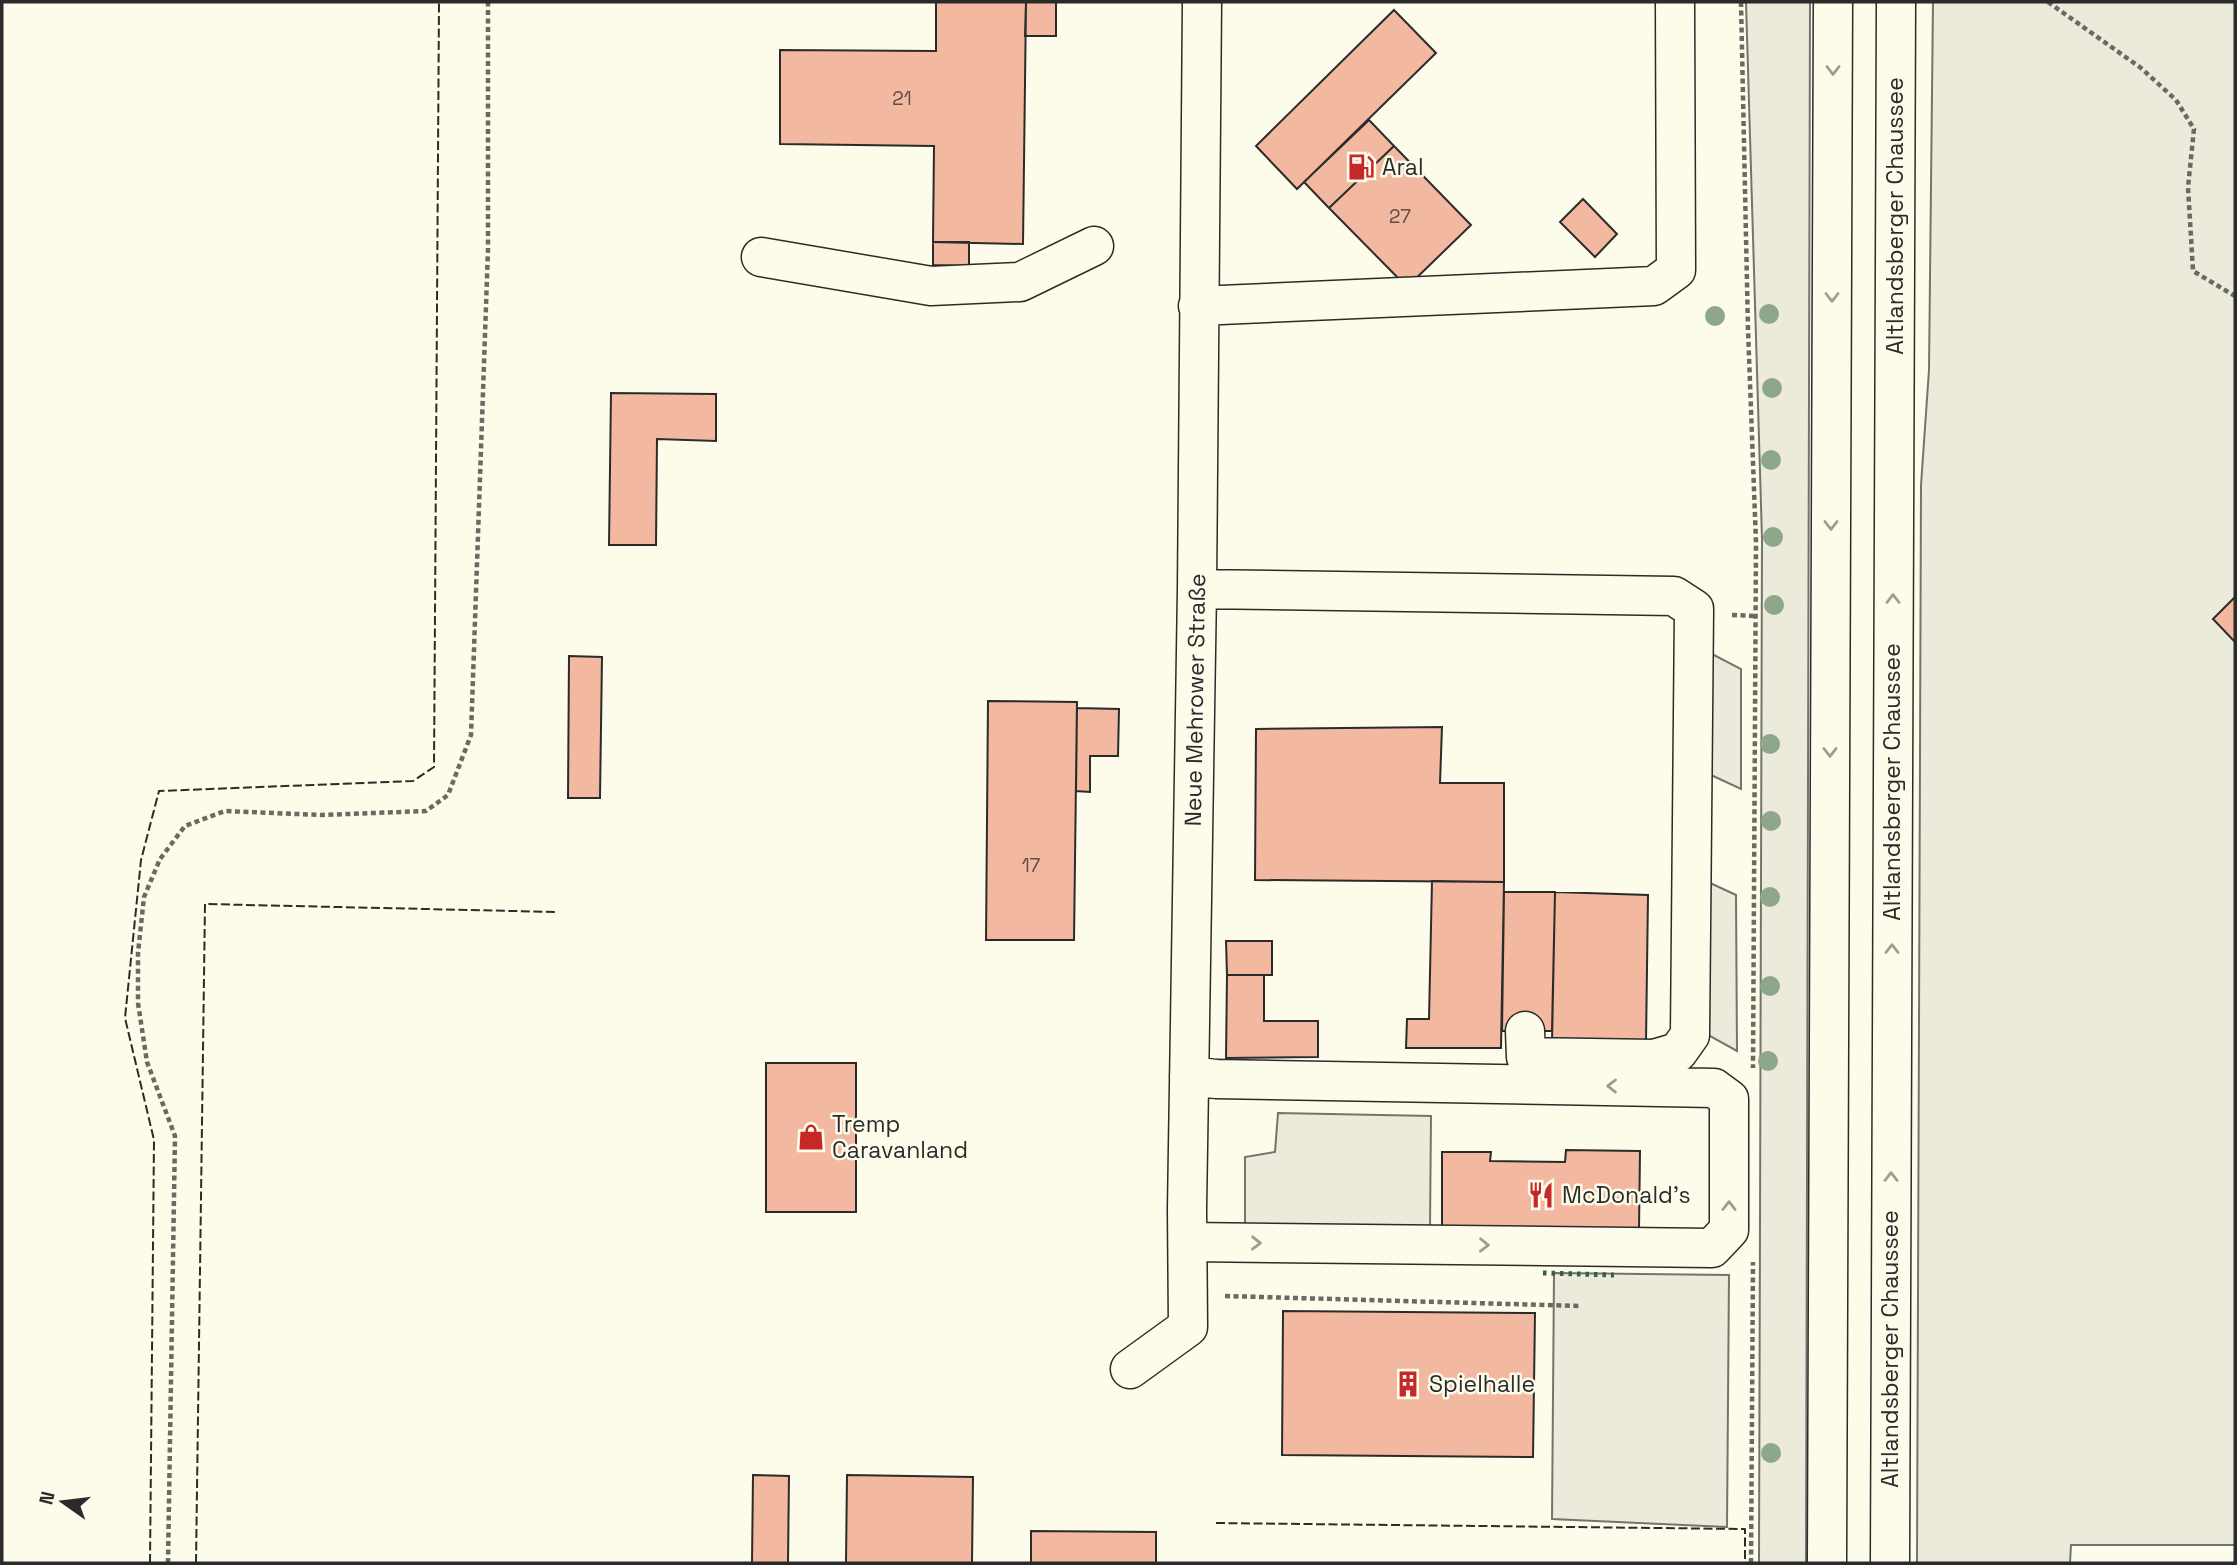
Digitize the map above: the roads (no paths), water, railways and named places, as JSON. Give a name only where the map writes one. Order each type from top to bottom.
[{"type":"main road","name":"Neue Mehrower Straße","points":[[1130,1369],[1188,1327],[1202,2]]},
{"type":"main road","points":[[1198,306],[1654,286],[1676,270],[1675,2]]},
{"type":"main road","points":[[1827,1563],[1833,2]]},
{"type":"main road","name":"Altlandsberger Chaussee","points":[[1890,1563],[1896,2]]},
{"type":"main road","points":[[761,257],[932,286],[1020,282],[1094,246]]},
{"type":"main road","points":[[1197,589],[1674,596],[1694,610],[1690,1035],[1678,1052],[1654,1059],[1526,1057],[1525,1031]]},
{"type":"main road","points":[[1188,1242],[1712,1248],[1729,1230],[1729,1099],[1714,1088],[1216,1079],[1189,1076]]},
{"type":"place","name":"Aral","points":[[1361,167]]},
{"type":"place","name":"Tremp Caravanland","points":[[811,1137]]},
{"type":"place","name":"McDonald's","points":[[1541,1195]]},
{"type":"place","name":"Spielhalle","points":[[1408,1384]]}]
